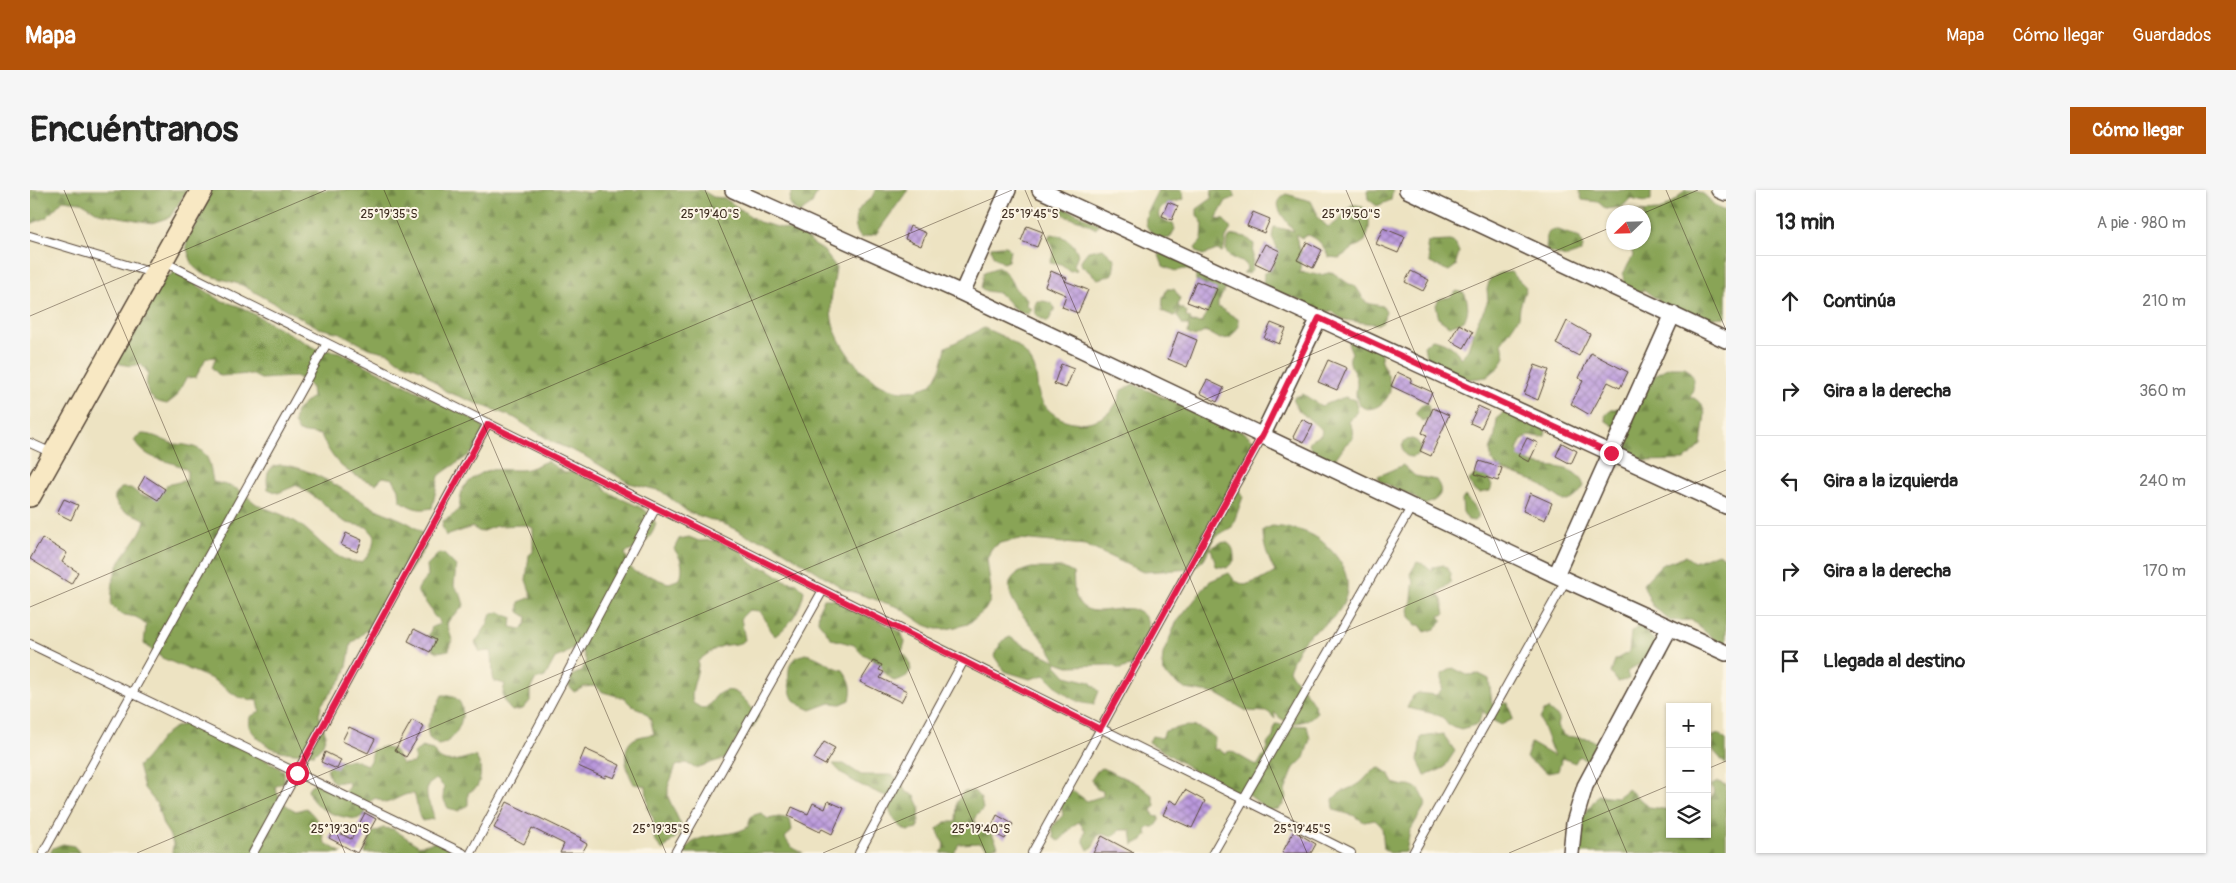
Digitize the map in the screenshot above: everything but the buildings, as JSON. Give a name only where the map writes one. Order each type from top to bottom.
[{"type":"street","points":[[30,496],[202,190]]},
{"type":"street","points":[[733,190],[962,293],[1263,434],[1669,629],[1726,653]]},
{"type":"street","points":[[962,293],[1008,190]]},
{"type":"street","points":[[1040,190],[1726,506]]},
{"type":"street","points":[[1407,190],[1726,340]]},
{"type":"street","points":[[1719,190],[1726,193]]},
{"type":"street","points":[[1561,578],[1611,453],[1673,314]]},
{"type":"street","points":[[1263,434],[1319,318]]},
{"type":"street","points":[[1571,853],[1574,823],[1585,786],[1669,629]]},
{"type":"lane","points":[[30,236],[158,267],[327,343],[1351,853]]},
{"type":"lane","points":[[43,853],[327,343]]},
{"type":"lane","points":[[254,853],[488,424]]},
{"type":"lane","points":[[1032,853],[1263,434]]},
{"type":"lane","points":[[30,443],[54,454]]},
{"type":"lane","points":[[1214,853],[1412,506]]},
{"type":"lane","points":[[472,853],[656,507]]},
{"type":"lane","points":[[1413,853],[1561,578]]},
{"type":"lane","points":[[675,853],[823,590]]},
{"type":"lane","points":[[30,644],[463,853]]},
{"type":"lane","points":[[859,853],[964,660]]},
{"type":"green space","points":[[30,190],[187,190],[170,217],[152,223],[99,213],[81,202],[63,200],[46,218],[30,224]]},
{"type":"green space","points":[[211,190],[571,190],[590,193],[597,190],[702,190],[713,197],[724,198],[759,222],[800,233],[823,250],[836,267],[831,312],[839,339],[846,352],[856,364],[879,383],[892,389],[905,391],[929,386],[939,372],[946,347],[984,328],[1010,340],[1025,353],[1034,367],[1038,392],[1042,402],[1055,415],[1066,420],[1078,423],[1100,418],[1117,403],[1121,391],[1133,384],[1245,433],[1257,443],[1238,485],[1243,497],[1232,527],[1216,536],[1204,559],[1193,569],[1143,572],[1085,545],[1020,539],[1000,543],[991,549],[987,559],[991,590],[990,601],[985,610],[968,624],[947,629],[936,629],[925,625],[898,607],[844,589],[770,542],[749,537],[729,526],[688,512],[661,491],[629,483],[583,455],[552,442],[515,418],[445,391],[420,369],[397,360],[389,353],[368,348],[340,333],[319,328],[242,285],[201,273],[193,266],[186,246],[188,236],[195,227]]},
{"type":"green space","points":[[793,190],[818,190],[812,204],[799,213],[790,203]]},
{"type":"green space","points":[[875,190],[908,190],[876,234],[861,238],[856,228],[856,216],[862,205],[872,197]]},
{"type":"green space","points":[[1158,190],[1182,190],[1184,199],[1166,204],[1160,209],[1159,213],[1159,218],[1173,224],[1175,229],[1170,238],[1163,239],[1154,234],[1146,224],[1148,212]]},
{"type":"green space","points":[[1212,190],[1232,190],[1236,197],[1226,201],[1216,219],[1224,220],[1231,229],[1222,252],[1217,250],[1203,255],[1198,253],[1195,248],[1202,240],[1203,224],[1197,215],[1197,209],[1211,199]]},
{"type":"green space","points":[[1367,190],[1393,190],[1391,200],[1377,206],[1368,199]]},
{"type":"green space","points":[[1579,190],[1651,190],[1651,200],[1645,202],[1630,199],[1624,205],[1606,205],[1606,209],[1598,202],[1582,200]]},
{"type":"green space","points":[[1685,190],[1694,191],[1705,195],[1715,206],[1726,211],[1726,317],[1698,319],[1678,315],[1643,289],[1643,291],[1633,292],[1624,286],[1623,274],[1633,256],[1632,250],[1651,250],[1651,211],[1660,211],[1678,198]]},
{"type":"green space","points":[[1286,194],[1311,201],[1316,211],[1316,216],[1328,227],[1338,221],[1351,205],[1358,205],[1367,211],[1369,229],[1365,241],[1339,258],[1329,257],[1323,246],[1315,238],[1307,235],[1302,238],[1295,234],[1301,252],[1300,272],[1321,275],[1332,272],[1349,284],[1354,285],[1366,302],[1383,306],[1386,311],[1383,321],[1375,324],[1342,319],[1332,311],[1314,309],[1298,299],[1270,291],[1263,285],[1264,274],[1273,268],[1277,247],[1272,237],[1274,227],[1294,231],[1284,218],[1279,207],[1278,202]]},
{"type":"green space","points":[[1048,200],[1099,224],[1096,229],[1082,221],[1067,217]]},
{"type":"green space","points":[[1556,229],[1580,238],[1583,248],[1581,252],[1566,257],[1546,251],[1547,235],[1551,230]]},
{"type":"green space","points":[[1052,234],[1065,238],[1074,246],[1078,254],[1074,265],[1077,270],[1070,271],[1061,264],[1050,263],[1054,253],[1048,237]]},
{"type":"green space","points":[[1230,236],[1246,237],[1254,244],[1252,270],[1249,274],[1243,273],[1247,269],[1245,263],[1231,257],[1226,252]]},
{"type":"green space","points":[[1450,241],[1455,243],[1459,252],[1455,266],[1457,265],[1449,271],[1430,263],[1427,247],[1428,242]]},
{"type":"green space","points":[[1006,246],[1010,250],[1008,261],[1003,263],[994,257],[991,247]]},
{"type":"green space","points":[[1103,248],[1115,259],[1113,274],[1098,279],[1081,265],[1081,260],[1088,251]]},
{"type":"green space","points":[[1164,250],[1228,284],[1218,302],[1218,307],[1238,319],[1239,326],[1230,338],[1220,339],[1206,331],[1195,337],[1188,334],[1189,325],[1183,325],[1177,316],[1179,312],[1174,316],[1162,311],[1163,298],[1167,289],[1174,289],[1180,298],[1178,306],[1187,312],[1186,317],[1190,318],[1191,322],[1202,323],[1217,289],[1196,281],[1196,268],[1191,271],[1185,269],[1175,271],[1163,266],[1159,255]]},
{"type":"green space","points":[[999,267],[1016,289],[1027,299],[1026,305],[1031,309],[1028,314],[1017,311],[1001,295],[985,291],[981,288],[984,272]]},
{"type":"green space","points":[[175,271],[220,300],[241,307],[317,349],[339,352],[481,423],[485,433],[481,441],[465,458],[439,476],[432,508],[419,509],[411,507],[400,500],[399,489],[393,479],[383,477],[376,484],[349,472],[336,461],[321,435],[299,432],[294,423],[296,411],[312,397],[311,387],[304,379],[293,377],[261,379],[251,374],[220,376],[212,368],[216,357],[206,358],[196,377],[186,378],[176,397],[167,404],[155,400],[147,389],[148,373],[141,364],[131,366],[120,364],[114,355],[161,277],[171,275]]},
{"type":"green space","points":[[1511,272],[1526,287],[1519,317],[1502,342],[1505,357],[1500,366],[1487,377],[1471,379],[1460,376],[1430,361],[1426,356],[1424,346],[1432,339],[1449,345],[1459,354],[1460,358],[1467,351],[1478,320],[1488,300],[1487,289],[1490,279],[1500,273]]},
{"type":"green space","points":[[1456,291],[1464,293],[1466,296],[1468,311],[1464,321],[1449,326],[1439,319],[1436,305],[1439,299],[1450,297]]},
{"type":"green space","points":[[1037,301],[1045,301],[1055,308],[1048,322],[1036,315],[1034,309]]},
{"type":"green space","points":[[1350,338],[1379,346],[1382,361],[1390,381],[1390,390],[1381,405],[1370,409],[1365,408],[1357,400],[1357,380],[1350,362],[1352,353],[1348,343]]},
{"type":"green space","points":[[1670,367],[1685,367],[1693,378],[1694,385],[1690,398],[1694,398],[1702,404],[1705,414],[1701,445],[1685,460],[1643,461],[1625,449],[1615,447],[1615,427],[1606,421],[1605,416],[1614,409],[1633,405],[1653,378]]},
{"type":"green space","points":[[1303,394],[1321,406],[1345,397],[1355,400],[1358,410],[1349,422],[1353,438],[1345,445],[1333,462],[1315,454],[1309,445],[1311,440],[1321,435],[1322,430],[1297,409],[1293,398]]},
{"type":"green space","points":[[1423,404],[1428,404],[1430,415],[1422,421],[1415,413]]},
{"type":"green space","points":[[1508,407],[1546,431],[1545,436],[1530,435],[1521,441],[1517,451],[1524,459],[1532,463],[1562,468],[1571,471],[1579,477],[1584,486],[1573,498],[1564,501],[1536,482],[1500,469],[1492,461],[1490,451],[1497,419]]},
{"type":"green space","points":[[142,434],[154,436],[173,444],[190,446],[202,451],[208,460],[213,482],[235,488],[257,505],[294,521],[328,549],[344,559],[362,562],[371,550],[374,535],[367,527],[347,523],[338,518],[323,503],[297,485],[278,493],[268,489],[268,472],[277,465],[292,466],[310,473],[330,482],[374,508],[411,525],[424,536],[426,547],[376,622],[351,644],[347,667],[343,677],[322,704],[319,715],[326,735],[322,746],[314,754],[285,752],[270,747],[263,742],[249,727],[250,717],[260,711],[258,701],[238,697],[212,679],[162,658],[144,644],[146,625],[136,617],[120,614],[111,605],[116,571],[121,560],[140,532],[145,520],[119,508],[114,497],[121,488],[131,488],[140,495],[151,497],[160,493],[167,485],[187,480],[187,470],[152,457],[140,448],[134,440]]},
{"type":"green space","points":[[1407,439],[1415,439],[1420,444],[1418,455],[1407,457],[1402,452],[1402,444]]},
{"type":"green space","points":[[547,461],[565,473],[581,472],[592,476],[610,492],[643,509],[653,518],[656,524],[648,539],[640,546],[625,553],[633,571],[669,583],[680,579],[682,563],[674,549],[679,539],[689,537],[699,541],[721,540],[741,551],[757,567],[768,569],[786,581],[797,583],[804,591],[803,598],[794,617],[775,636],[759,611],[749,610],[741,618],[745,640],[738,644],[719,647],[698,661],[692,692],[693,703],[703,709],[717,695],[724,691],[736,692],[759,716],[754,726],[737,739],[726,758],[695,768],[686,763],[676,766],[668,787],[668,797],[681,825],[677,836],[663,850],[654,836],[654,820],[648,809],[646,786],[634,784],[626,761],[629,743],[636,738],[654,734],[650,718],[624,698],[603,692],[595,686],[584,687],[574,692],[567,684],[573,675],[582,671],[586,661],[583,652],[574,647],[565,654],[555,658],[545,677],[535,680],[530,690],[530,701],[523,709],[512,711],[504,699],[505,684],[494,681],[491,651],[480,652],[475,643],[487,625],[491,614],[500,612],[512,618],[511,627],[521,629],[526,624],[527,617],[519,612],[519,602],[532,597],[526,580],[529,555],[533,552],[533,528],[525,525],[496,526],[480,532],[472,527],[446,536],[442,526],[443,521],[458,511],[463,488],[477,475],[489,470],[523,470]]},
{"type":"green space","points":[[1403,465],[1415,476],[1436,480],[1440,489],[1437,499],[1424,505],[1414,497],[1380,481],[1378,476]]},
{"type":"green space","points":[[1477,473],[1487,476],[1492,485],[1490,491],[1480,493],[1473,490],[1469,480]]},
{"type":"green space","points":[[1465,496],[1478,513],[1478,518],[1474,521],[1468,520],[1463,512],[1462,500]]},
{"type":"green space","points":[[1272,526],[1300,530],[1322,542],[1342,565],[1347,583],[1345,600],[1341,608],[1327,623],[1305,639],[1289,670],[1312,700],[1317,712],[1306,720],[1295,723],[1284,720],[1274,712],[1275,719],[1268,712],[1247,711],[1217,694],[1185,689],[1165,675],[1162,665],[1163,654],[1176,623],[1210,581],[1229,573],[1235,581],[1245,585],[1265,578],[1275,572],[1266,552],[1263,536],[1263,530]]},
{"type":"green space","points":[[1226,542],[1232,547],[1234,555],[1234,561],[1227,568],[1216,566],[1211,548]]},
{"type":"green space","points":[[439,553],[444,554],[456,566],[454,586],[461,595],[464,605],[447,624],[452,640],[449,650],[438,652],[429,647],[428,637],[432,627],[440,624],[439,620],[419,595],[418,590],[428,576],[427,565]]},
{"type":"green space","points":[[1718,553],[1726,558],[1726,644],[1721,645],[1691,620],[1670,621],[1652,605],[1643,584],[1661,565],[1685,556],[1694,562]]},
{"type":"green space","points":[[1417,562],[1426,565],[1432,572],[1433,567],[1444,565],[1451,573],[1450,583],[1438,593],[1442,600],[1445,614],[1439,616],[1443,621],[1435,629],[1425,632],[1410,617],[1409,608],[1414,582],[1410,574]]},
{"type":"green space","points":[[1032,568],[1063,568],[1073,573],[1075,593],[1081,605],[1091,610],[1129,609],[1139,612],[1147,621],[1150,639],[1134,665],[1120,669],[1110,665],[1068,666],[1057,662],[1056,665],[1066,676],[1090,682],[1099,691],[1094,704],[1086,704],[1073,699],[1061,691],[1045,675],[1030,679],[1004,671],[994,656],[1002,641],[1010,637],[1056,661],[1047,646],[1014,603],[1010,592],[1010,582],[1017,574]]},
{"type":"green space","points":[[824,599],[834,599],[901,632],[905,642],[902,652],[909,660],[911,670],[905,678],[894,681],[885,673],[880,664],[861,653],[854,645],[832,639],[818,621],[819,609]]},
{"type":"green space","points":[[1640,625],[1667,655],[1657,661],[1632,668],[1627,672],[1629,679],[1618,682],[1611,673],[1615,660],[1629,652],[1631,632]]},
{"type":"green space","points":[[805,654],[843,670],[851,684],[850,700],[841,704],[830,703],[811,710],[794,700],[790,688],[789,669],[792,661]]},
{"type":"green space","points":[[1453,668],[1467,675],[1479,674],[1489,679],[1492,704],[1508,703],[1513,719],[1501,725],[1488,718],[1483,711],[1478,724],[1461,729],[1448,725],[1442,717],[1435,714],[1407,708],[1413,696],[1418,693],[1436,695],[1442,689],[1442,674]]},
{"type":"green space","points":[[442,695],[453,696],[459,702],[462,709],[462,718],[459,728],[453,736],[446,742],[438,745],[429,738],[427,727]]},
{"type":"green space","points":[[1548,709],[1559,718],[1557,726],[1564,736],[1591,739],[1597,744],[1590,758],[1586,761],[1579,756],[1575,763],[1562,758],[1558,771],[1548,773],[1526,758],[1531,743],[1554,756],[1540,719],[1544,711]]},
{"type":"green space","points":[[187,724],[197,726],[256,754],[284,771],[284,782],[275,787],[280,799],[296,811],[306,808],[318,823],[325,843],[342,853],[172,853],[173,844],[163,825],[157,804],[144,788],[138,766],[165,735],[178,726]]},
{"type":"green space","points":[[1275,724],[1307,726],[1310,739],[1304,758],[1294,768],[1285,791],[1286,797],[1283,805],[1278,809],[1268,810],[1245,792],[1233,791],[1211,775],[1196,772],[1149,742],[1152,736],[1162,738],[1165,731],[1186,726],[1197,727],[1215,738],[1214,750],[1218,749],[1224,753],[1231,751],[1257,766],[1268,748],[1267,744],[1273,737]]},
{"type":"green space","points":[[1443,734],[1455,751],[1444,768],[1425,776],[1418,760],[1421,737]]},
{"type":"green space","points":[[1719,734],[1726,740],[1726,765],[1713,750],[1713,736]]},
{"type":"green space","points":[[383,747],[394,750],[402,764],[413,763],[415,759],[414,753],[422,747],[433,750],[437,756],[446,761],[475,756],[480,767],[479,783],[477,787],[468,793],[468,805],[459,811],[448,808],[443,798],[444,787],[436,779],[428,785],[427,791],[433,819],[422,821],[414,794],[407,794],[385,803],[376,798],[368,804],[365,814],[357,819],[334,814],[314,802],[308,789],[311,785],[316,783],[340,796],[348,788],[349,783],[346,781],[335,783],[330,779],[327,769],[330,764],[352,759],[367,765],[370,761],[372,750]]},
{"type":"green space","points":[[833,764],[844,764],[861,775],[892,775],[901,781],[905,791],[915,796],[920,807],[918,829],[907,831],[902,828],[890,812],[888,797],[851,780]]},
{"type":"green space","points":[[1102,768],[1138,784],[1152,795],[1155,805],[1152,811],[1154,816],[1159,817],[1159,822],[1155,827],[1150,827],[1146,830],[1147,836],[1143,840],[1133,845],[1131,830],[1120,830],[1112,837],[1102,834],[1097,836],[1093,847],[1088,850],[1083,840],[1085,830],[1079,822],[1059,841],[1054,838],[1052,827],[1063,815],[1061,805],[1068,791],[1073,791],[1087,801],[1103,796],[1103,791],[1097,789],[1091,780],[1097,771]]},
{"type":"green space","points":[[1380,768],[1389,774],[1394,783],[1413,786],[1420,790],[1426,804],[1410,831],[1406,852],[1390,853],[1384,849],[1382,827],[1375,820],[1364,822],[1355,816],[1334,810],[1333,799],[1336,796],[1357,785],[1373,771]]},
{"type":"green space","points":[[1718,782],[1726,785],[1726,853],[1573,853],[1569,837],[1598,795],[1617,797],[1628,789],[1649,807],[1666,809],[1666,838],[1711,838],[1711,797],[1715,792],[1711,786]]},
{"type":"green space","points":[[974,791],[981,799],[983,809],[975,817],[975,828],[986,828],[998,846],[988,849],[980,843],[959,844],[954,853],[941,853],[945,847],[937,829],[946,822],[956,822],[957,802],[963,792]]},
{"type":"green space","points":[[761,813],[768,819],[779,817],[790,819],[792,830],[785,838],[791,847],[803,853],[684,853],[689,846],[703,838],[739,831],[748,827],[751,816]]},
{"type":"green space","points":[[383,828],[393,829],[419,846],[440,841],[449,848],[451,853],[365,853],[372,833]]},
{"type":"green space","points":[[63,844],[74,846],[80,853],[50,853],[53,848]]},
{"type":"route","points":[[297,773],[488,424],[1100,729],[1263,434],[1319,318],[1611,453]]}]
